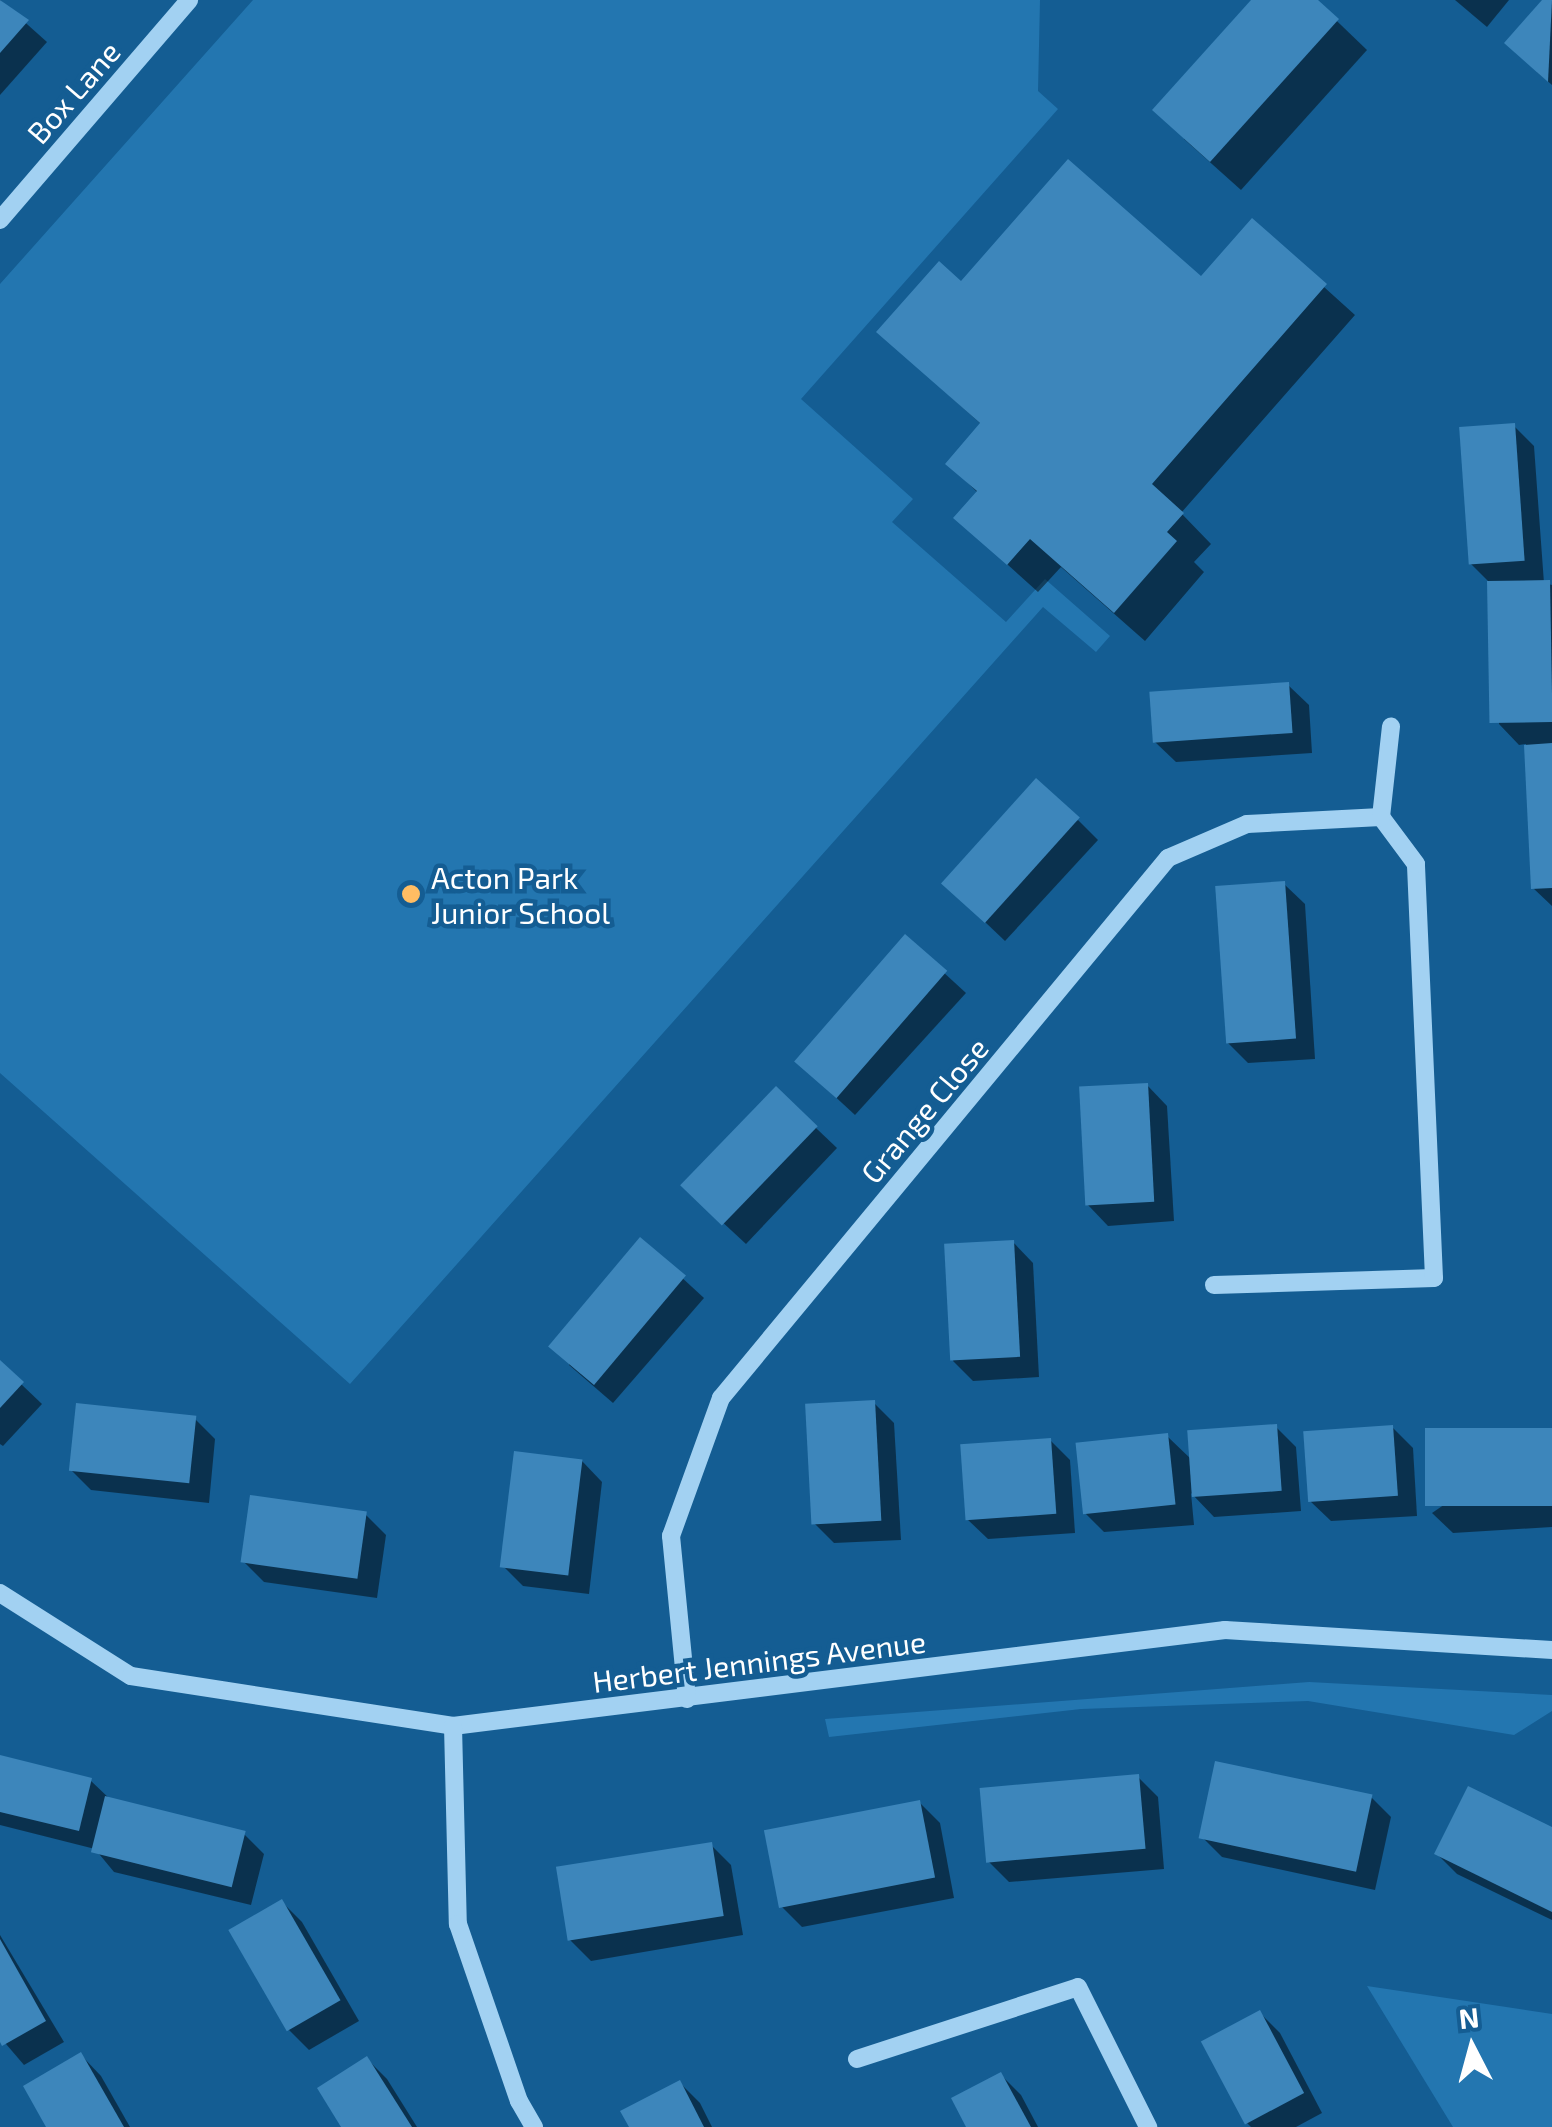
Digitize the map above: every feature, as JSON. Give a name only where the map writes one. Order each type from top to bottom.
[{"type":"street","name":"Box Lane","points":[[0,220],[188,0]]},
{"type":"street","points":[[1214,1285],[1434,1278],[1416,864],[1380,817],[1391,727]]},
{"type":"street","name":"Grange Close","points":[[687,1699],[671,1536],[722,1398],[1168,858],[1247,824],[1380,817]]},
{"type":"street","name":"Herbert Jennings Avenue","points":[[0,1593],[131,1676],[453,1726],[1225,1630],[1552,1650]]},
{"type":"street","points":[[453,1726],[458,1924],[519,2101],[534,2127]]},
{"type":"street","points":[[857,2059],[1078,1987],[1148,2127]]},
{"type":"shaded area","name":"Acton Park Junior School","points":[[253,0],[1040,0],[1038,91],[1058,109],[801,399],[913,499],[892,522],[1006,622],[1045,579],[1110,636],[1096,652],[1043,607],[350,1384],[0,1073],[0,284]]},
{"type":"shaded area","points":[[1309,1682],[1552,1695],[1552,1711],[1514,1735],[1308,1701],[1081,1709],[829,1737],[825,1719]]},
{"type":"shaded area","points":[[1367,1986],[1552,2014],[1552,2127],[1453,2127]]},
{"type":"building","points":[[0,0],[29,20],[0,53]]},
{"type":"building","points":[[1251,0],[1318,0],[1339,19],[1210,162],[1152,110]]},
{"type":"building","points":[[1542,0],[1552,0],[1548,82],[1504,43]]},
{"type":"building","points":[[1068,159],[1201,276],[1252,218],[1327,284],[1152,484],[1184,513],[1167,532],[1177,541],[1114,613],[1030,539],[1007,565],[953,518],[977,491],[945,464],[980,423],[876,332],[939,261],[961,281]]},
{"type":"building","points":[[1515,423],[1525,561],[1469,565],[1459,427]]},
{"type":"building","points":[[1550,580],[1552,722],[1489,723],[1487,581]]},
{"type":"building","points":[[1289,682],[1293,733],[1153,743],[1149,692]]},
{"type":"building","points":[[1552,743],[1552,888],[1531,889],[1524,745]]},
{"type":"building","points":[[1036,778],[1080,817],[985,923],[941,884]]},
{"type":"building","points":[[1285,881],[1296,1039],[1226,1043],[1215,886]]},
{"type":"building","points":[[905,934],[947,971],[836,1098],[794,1062]]},
{"type":"building","points":[[1148,1083],[1154,1202],[1085,1205],[1079,1087]]},
{"type":"building","points":[[776,1086],[818,1126],[722,1226],[680,1185]]},
{"type":"building","points":[[640,1237],[686,1276],[594,1385],[548,1347]]},
{"type":"building","points":[[1014,1240],[1020,1357],[950,1361],[944,1244]]},
{"type":"building","points":[[0,1360],[24,1382],[0,1408]]},
{"type":"building","points":[[875,1400],[881,1521],[811,1524],[805,1404]]},
{"type":"building","points":[[76,1403],[196,1416],[189,1483],[69,1471]]},
{"type":"building","points":[[1277,1424],[1282,1491],[1192,1497],[1187,1430]]},
{"type":"building","points":[[1393,1425],[1398,1496],[1308,1502],[1303,1431]]},
{"type":"building","points":[[1425,1428],[1552,1428],[1552,1506],[1425,1506]]},
{"type":"building","points":[[1168,1433],[1176,1505],[1083,1514],[1076,1443]]},
{"type":"building","points":[[1051,1438],[1056,1514],[966,1520],[960,1444]]},
{"type":"building","points":[[514,1451],[582,1459],[568,1576],[500,1567]]},
{"type":"building","points":[[250,1495],[367,1511],[357,1579],[241,1562]]},
{"type":"building","points":[[0,1755],[92,1778],[79,1831],[0,1812]]},
{"type":"building","points":[[1215,1761],[1372,1794],[1356,1872],[1199,1838]]},
{"type":"building","points":[[1139,1774],[1146,1849],[986,1863],[980,1788]]},
{"type":"building","points":[[1468,1786],[1552,1827],[1552,1912],[1434,1854]]},
{"type":"building","points":[[105,1796],[246,1831],[232,1887],[91,1852]]},
{"type":"building","points":[[920,1800],[935,1878],[779,1908],[764,1830]]},
{"type":"building","points":[[712,1842],[724,1916],[568,1941],[556,1867]]},
{"type":"building","points":[[282,1899],[340,2000],[287,2031],[228,1930]]},
{"type":"building","points":[[0,1939],[46,2021],[2,2046],[0,2042]]},
{"type":"building","points":[[1260,2010],[1304,2093],[1245,2124],[1201,2041]]},
{"type":"building","points":[[81,2052],[124,2127],[46,2127],[23,2086]]},
{"type":"building","points":[[367,2056],[412,2127],[341,2127],[317,2088]]},
{"type":"building","points":[[1001,2072],[1031,2127],[966,2127],[951,2098]]},
{"type":"building","points":[[680,2080],[704,2127],[629,2127],[620,2111]]},
{"type":"place","name":"Acton Park Junior School","points":[[411,894]]}]
